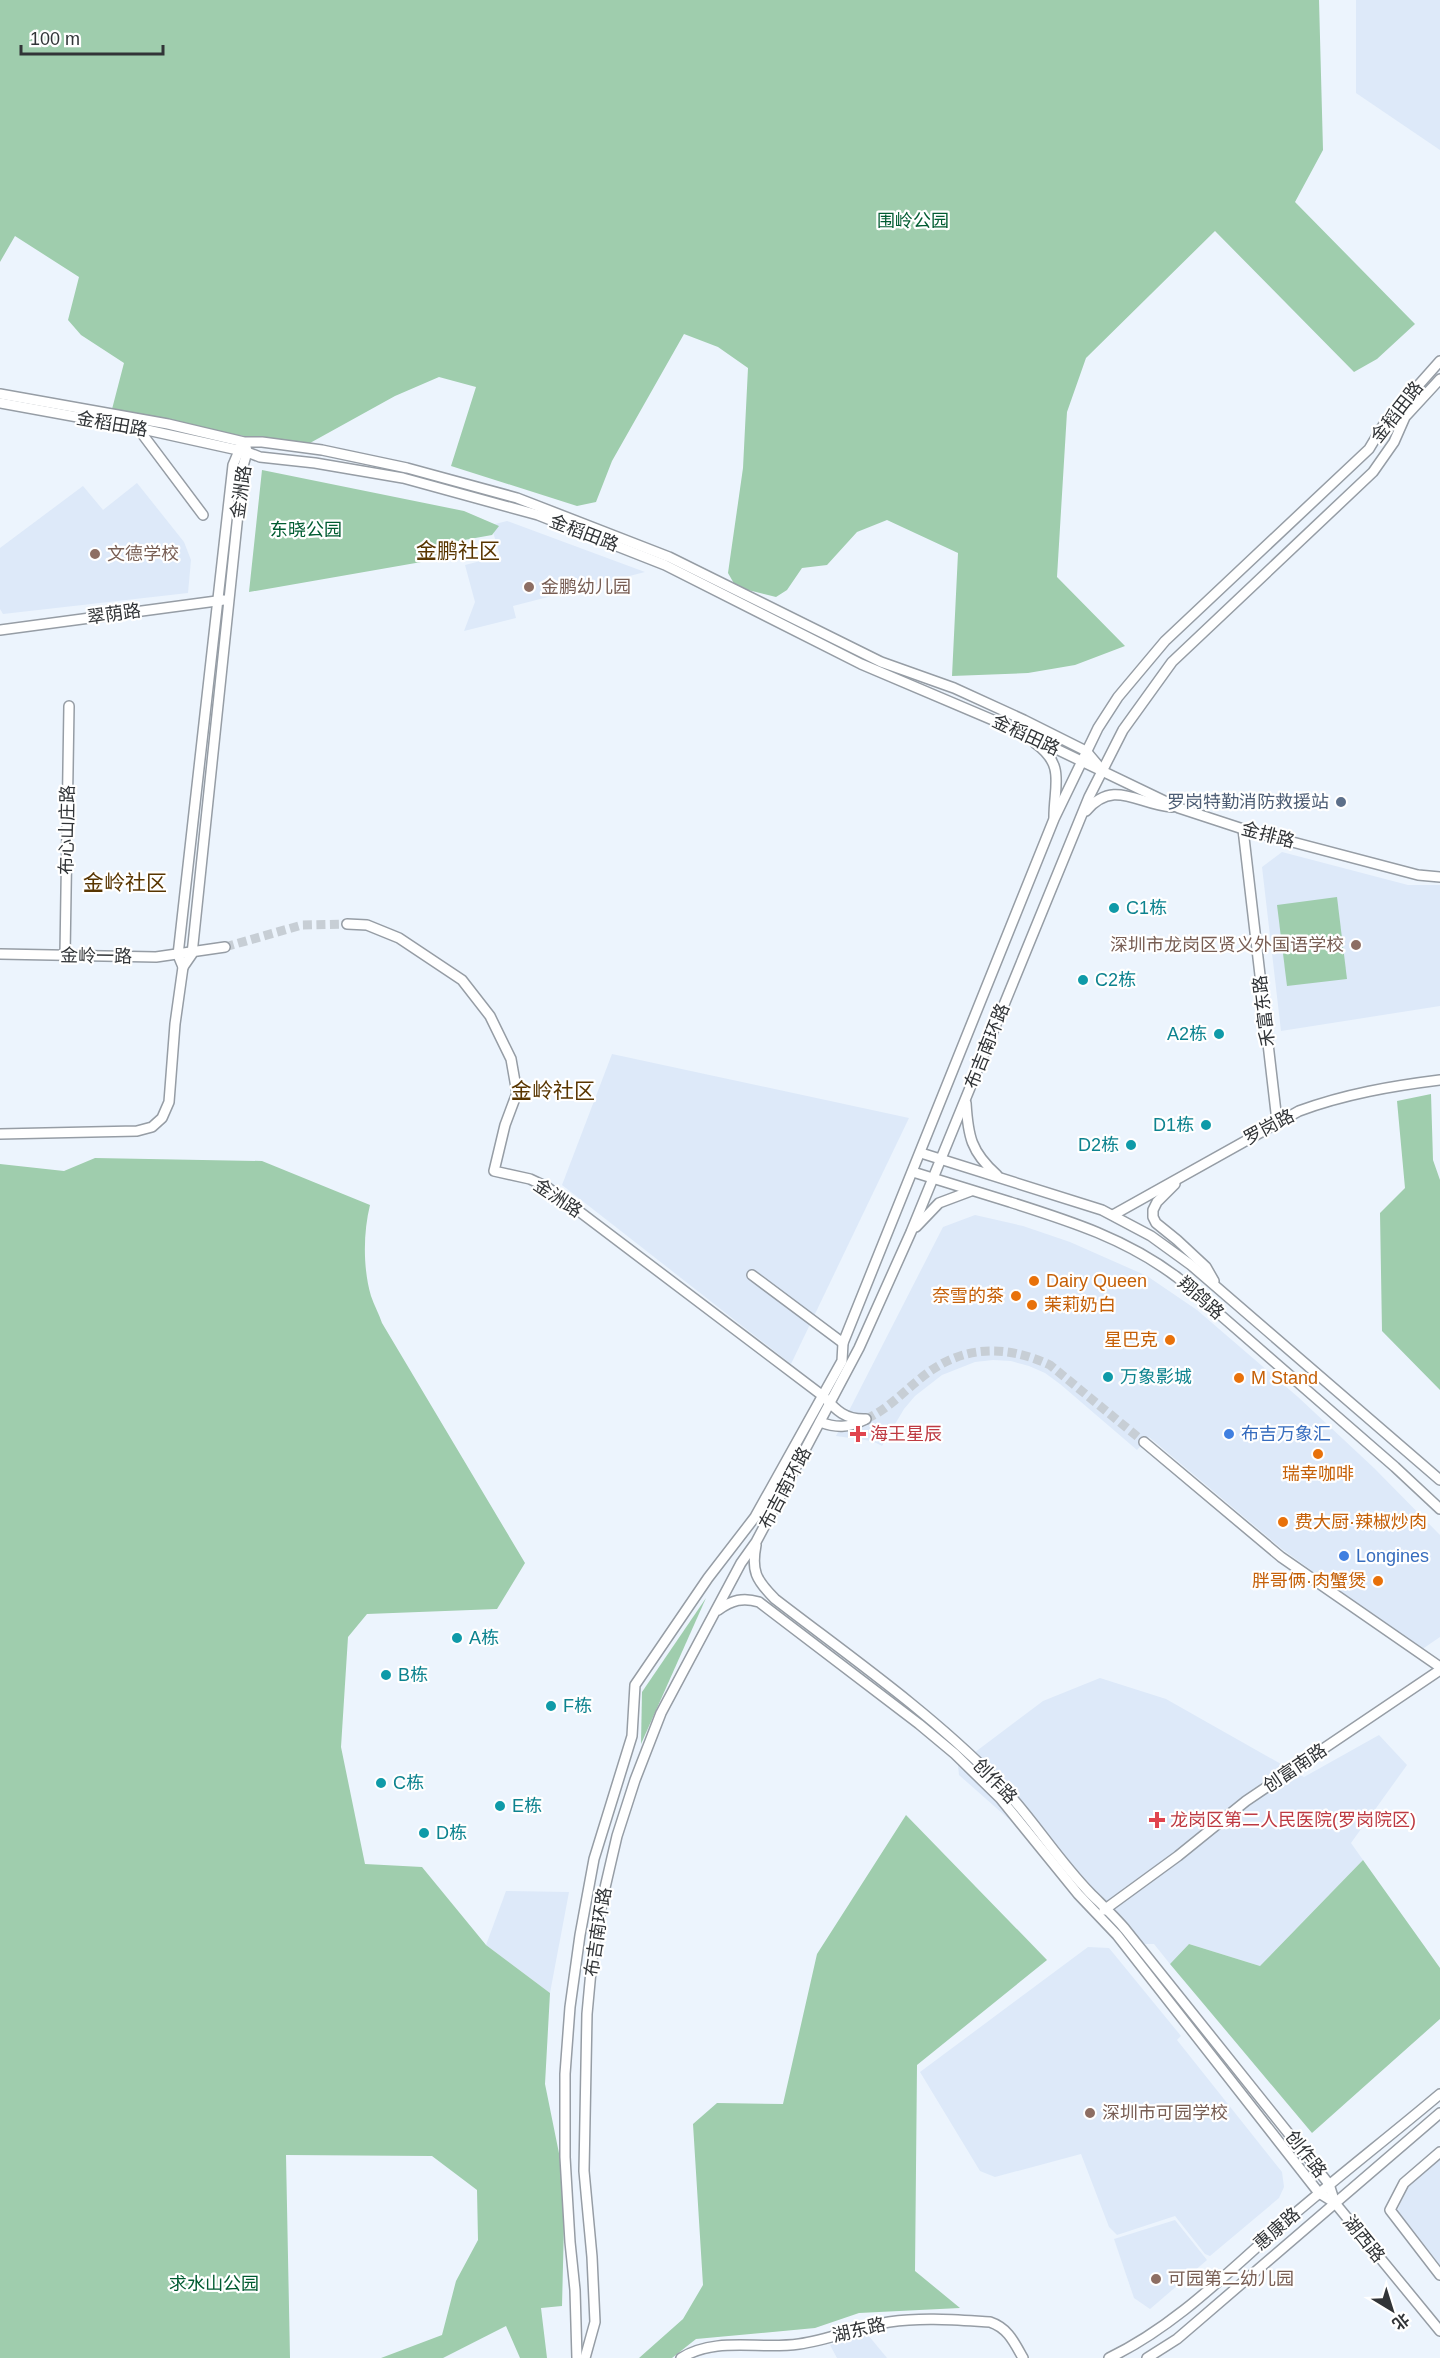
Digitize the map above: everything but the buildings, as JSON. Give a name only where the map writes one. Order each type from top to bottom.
[{"type":"street","name":"金稻田路","points":[[1086,751],[1118,697],[1165,641],[1369,449],[1384,424],[1440,361]]},
{"type":"street","name":"金稻田路","points":[[1172,662],[1373,472],[1394,442],[1405,417],[1440,379]]},
{"type":"street","name":"金稻田路","points":[[0,394],[127,417],[244,442],[262,442],[321,450],[407,468],[499,492],[538,505],[669,557],[881,663],[954,688],[1086,751],[1103,772]]},
{"type":"street","name":"金稻田路","points":[[0,404],[138,428],[260,457],[315,463],[403,478],[538,515],[665,566],[876,671],[1022,732],[1103,772]]},
{"type":"street","points":[[127,417],[138,428],[203,515]]},
{"type":"street","name":"金洲路","points":[[192,954],[233,465],[242,452],[244,442]]},
{"type":"street","name":"金洲路","points":[[178,955],[223,600]]},
{"type":"street","name":"翠荫路","points":[[0,630],[223,600]]},
{"type":"street","name":"布吉南环路","points":[[577,2358],[575,2290],[565,2157],[565,2074],[570,2007],[594,1859],[632,1736],[635,1686],[708,1578],[756,1517],[859,1348],[911,1232],[1112,748],[1172,662]]},
{"type":"street","name":"布心山庄路","points":[[65,955],[69,706]]},
{"type":"street","points":[[1022,732],[1047,752],[1054,765],[1057,779],[1054,819]]},
{"type":"street","name":"布吉南环路","points":[[585,2358],[595,2322],[584,2172],[587,2014],[592,1960],[617,1836],[635,1780],[661,1713],[820,1422],[826,1400],[842,1361],[843,1343],[1054,819],[1086,751]]},
{"type":"street","name":"金排路","points":[[1103,772],[1179,808],[1243,829],[1418,875],[1440,877]]},
{"type":"street","points":[[1081,818],[1094,802],[1113,794],[1129,795],[1157,806],[1179,808]]},
{"type":"street","name":"禾富东路","points":[[1243,829],[1277,1121]]},
{"type":"street","name":"金洲路","points":[[347,924],[367,925],[399,938],[462,980],[490,1016],[511,1059],[517,1093],[505,1125],[494,1171],[530,1179],[547,1187],[826,1400]]},
{"type":"street","points":[[0,1134],[137,1131],[152,1127],[162,1118],[169,1102],[175,1024],[183,967],[192,954],[225,947]]},
{"type":"street","name":"金岭一路","points":[[0,954],[156,957],[192,954]]},
{"type":"street","points":[[178,955],[183,967]]},
{"type":"street","name":"罗岗路","points":[[1113,1215],[1277,1121],[1326,1101],[1365,1091],[1440,1080]]},
{"type":"street","points":[[965,1098],[968,1133],[972,1145],[988,1167],[1001,1178]]},
{"type":"street","name":"翔鸽路","points":[[921,1153],[1113,1215],[1172,1250],[1440,1480]]},
{"type":"street","name":"翔鸽路","points":[[913,1172],[1097,1231],[1144,1254],[1178,1278],[1440,1509]]},
{"type":"street","points":[[1185,1174],[1157,1202],[1153,1210],[1153,1217],[1156,1223],[1206,1267],[1218,1288]]},
{"type":"street","points":[[911,1232],[939,1203],[973,1191]]},
{"type":"street","points":[[752,1275],[843,1343]]},
{"type":"street","points":[[820,1422],[843,1427],[855,1425],[866,1419],[846,1417],[826,1400]]},
{"type":"street","points":[[1144,1442],[1281,1557],[1440,1668]]},
{"type":"street","name":"创作路","points":[[756,1542],[753,1560],[754,1573],[764,1587],[775,1599],[925,1716],[994,1778],[1090,1893],[1107,1908],[1265,2102],[1329,2184],[1335,2203]]},
{"type":"street","name":"创作路","points":[[714,1613],[727,1603],[738,1599],[748,1598],[759,1602],[955,1754],[1000,1798],[1097,1915],[1131,1952],[1319,2193],[1335,2203]]},
{"type":"street","name":"创富南路","points":[[1097,1915],[1178,1856],[1246,1802],[1440,1668]]},
{"type":"street","points":[[919,1724],[925,1716]]},
{"type":"street","name":"惠康路","points":[[1109,2358],[1128,2349],[1177,2316],[1329,2184],[1440,2094]]},
{"type":"street","name":"惠康路","points":[[1147,2358],[1177,2339],[1308,2229],[1440,2113]]},
{"type":"street","points":[[1440,2152],[1404,2183],[1390,2210],[1440,2275]]},
{"type":"street","name":"湖西路","points":[[1335,2203],[1440,2331]]},
{"type":"street","points":[[575,2290],[593,2289]]},
{"type":"street","name":"湖东路","points":[[681,2358],[695,2350],[718,2345],[798,2344],[890,2322],[932,2318],[990,2322],[999,2325],[1007,2332],[1023,2358]]},
{"type":"shaded area","points":[[1356,0],[1440,0],[1440,150],[1356,93]]},
{"type":"shaded area","name":"文德学校","points":[[137,483],[184,542],[191,560],[188,593],[3,614],[0,609],[0,548],[83,486],[103,510]]},
{"type":"shaded area","name":"金鹏幼儿园","points":[[507,521],[645,572],[513,606],[516,618],[464,631],[475,602],[465,565],[500,556],[491,525]]},
{"type":"shaded area","name":"深圳市龙岗区贤义外国语学校","points":[[1282,852],[1408,885],[1440,885],[1440,1006],[1281,1031],[1262,867]]},
{"type":"shaded area","points":[[612,1054],[909,1118],[791,1364],[562,1185]]},
{"type":"shaded area","name":"布吉万象汇","points":[[975,1215],[1023,1226],[1070,1242],[1147,1276],[1197,1310],[1298,1397],[1374,1468],[1440,1535],[1440,1637],[1421,1650],[1282,1549],[1149,1437],[1137,1450],[1060,1384],[1045,1373],[1029,1366],[1011,1361],[993,1360],[975,1362],[942,1375],[915,1396],[904,1409],[882,1446],[872,1441],[836,1436],[943,1227]]},
{"type":"shaded area","name":"龙岗区第二人民医院(罗岗院区)","points":[[1100,1678],[1166,1699],[1304,1777],[1379,1735],[1407,1765],[1351,1843],[1363,1860],[1260,1966],[1189,1944],[1170,1964],[1154,1944],[1140,1944],[1097,1910],[1038,1845],[959,1775],[958,1765],[1043,1701]]},
{"type":"shaded area","points":[[506,1891],[569,1892],[550,1993],[486,1945]]},
{"type":"shaded area","name":"深圳市可园学校","points":[[1088,1947],[1109,1948],[1181,2036],[1177,2040],[1282,2172],[1284,2187],[1279,2198],[1210,2256],[1205,2254],[1175,2216],[1117,2235],[1109,2227],[1081,2154],[995,2177],[980,2171],[920,2072]]},
{"type":"shaded area","points":[[1440,2159],[1440,2266],[1397,2211],[1408,2186]]},
{"type":"shaded area","name":"可园第二幼儿园","points":[[1175,2220],[1207,2260],[1150,2309],[1134,2298],[1114,2239]]},
{"type":"shaded area","points":[[868,2335],[887,2358],[837,2358],[830,2345]]},
{"type":"green space","name":"围岭公园","points":[[0,0],[1319,0],[1323,150],[1295,202],[1415,324],[1377,359],[1354,372],[1215,231],[1086,358],[1067,412],[1057,577],[1125,646],[1075,665],[1028,673],[952,676],[958,553],[887,520],[857,532],[827,565],[802,568],[787,590],[776,597],[736,587],[728,573],[743,468],[748,368],[718,347],[684,334],[612,461],[596,502],[577,506],[451,466],[476,387],[439,377],[395,396],[310,443],[207,432],[111,413],[124,363],[81,335],[68,320],[79,277],[15,236],[0,262]]},
{"type":"green space","name":"东晓公园","points":[[262,470],[464,511],[499,526],[492,535],[453,542],[450,557],[249,592]]},
{"type":"green space","points":[[1337,897],[1347,979],[1287,986],[1277,905]]},
{"type":"green space","points":[[1431,1094],[1433,1160],[1440,1180],[1440,1390],[1382,1331],[1380,1213],[1405,1188],[1397,1101]]},
{"type":"green space","name":"求水山公园","points":[[95,1158],[262,1161],[370,1205],[365,1239],[366,1274],[371,1296],[382,1323],[525,1563],[497,1609],[367,1614],[348,1637],[341,1747],[365,1864],[422,1867],[486,1945],[550,1993],[545,2084],[565,2183],[562,2306],[541,2308],[547,2358],[520,2358],[506,2326],[443,2358],[381,2358],[442,2335],[456,2281],[478,2240],[477,2190],[432,2156],[286,2155],[290,2358],[0,2358],[0,1164],[64,1171]]},
{"type":"green space","points":[[706,1598],[641,1744],[642,1692]]},
{"type":"green space","points":[[906,1815],[1047,1960],[917,2065],[915,2271],[960,2308],[859,2313],[815,2328],[696,2339],[672,2358],[639,2358],[683,2319],[703,2285],[693,2124],[717,2103],[783,2104],[817,1954]]},
{"type":"green space","points":[[1363,1860],[1440,1968],[1440,2019],[1312,2133],[1170,1964],[1189,1944],[1260,1966]]},
{"type":"tunnel","points":[[225,947],[302,925],[347,924]]},
{"type":"tunnel","points":[[866,1419],[888,1406],[936,1367],[968,1354],[1000,1351],[1033,1358],[1050,1365],[1144,1442]]},
{"type":"place","name":"文德学校","points":[[95,554]]},
{"type":"place","name":"金鹏幼儿园","points":[[529,587]]},
{"type":"place","name":"罗岗特勤消防救援站","points":[[1341,802]]},
{"type":"place","name":"C1栋","points":[[1114,908]]},
{"type":"place","name":"深圳市龙岗区贤义外国语学校","points":[[1356,945]]},
{"type":"place","name":"C2栋","points":[[1083,980]]},
{"type":"place","name":"A2栋","points":[[1219,1034]]},
{"type":"place","name":"D1栋","points":[[1206,1125]]},
{"type":"place","name":"D2栋","points":[[1131,1145]]},
{"type":"place","name":"Dairy Queen","points":[[1034,1281]]},
{"type":"place","name":"奈雪的茶","points":[[1016,1296]]},
{"type":"place","name":"茉莉奶白","points":[[1032,1305]]},
{"type":"place","name":"星巴克","points":[[1170,1340]]},
{"type":"place","name":"万象影城","points":[[1108,1377]]},
{"type":"place","name":"M Stand","points":[[1239,1378]]},
{"type":"place","name":"海王星辰","points":[[858,1434]]},
{"type":"place","name":"布吉万象汇","points":[[1229,1434]]},
{"type":"place","name":"瑞幸咖啡","points":[[1318,1454]]},
{"type":"place","name":"费大厨·辣椒炒肉","points":[[1283,1522]]},
{"type":"place","name":"Longines","points":[[1344,1556]]},
{"type":"place","name":"胖哥俩·肉蟹煲","points":[[1378,1581]]},
{"type":"place","name":"A栋","points":[[457,1638]]},
{"type":"place","name":"B栋","points":[[386,1675]]},
{"type":"place","name":"F栋","points":[[551,1706]]},
{"type":"place","name":"C栋","points":[[381,1783]]},
{"type":"place","name":"E栋","points":[[500,1806]]},
{"type":"place","name":"龙岗区第二人民医院(罗岗院区)","points":[[1157,1820]]},
{"type":"place","name":"D栋","points":[[424,1833]]},
{"type":"place","name":"深圳市可园学校","points":[[1090,2113]]},
{"type":"place","name":"可园第二幼儿园","points":[[1156,2279]]},
{"type":"district","name":"金鹏社区","points":[[458,550]]},
{"type":"district","name":"金岭社区","points":[[125,882]]},
{"type":"district","name":"金岭社区","points":[[553,1090]]}]
